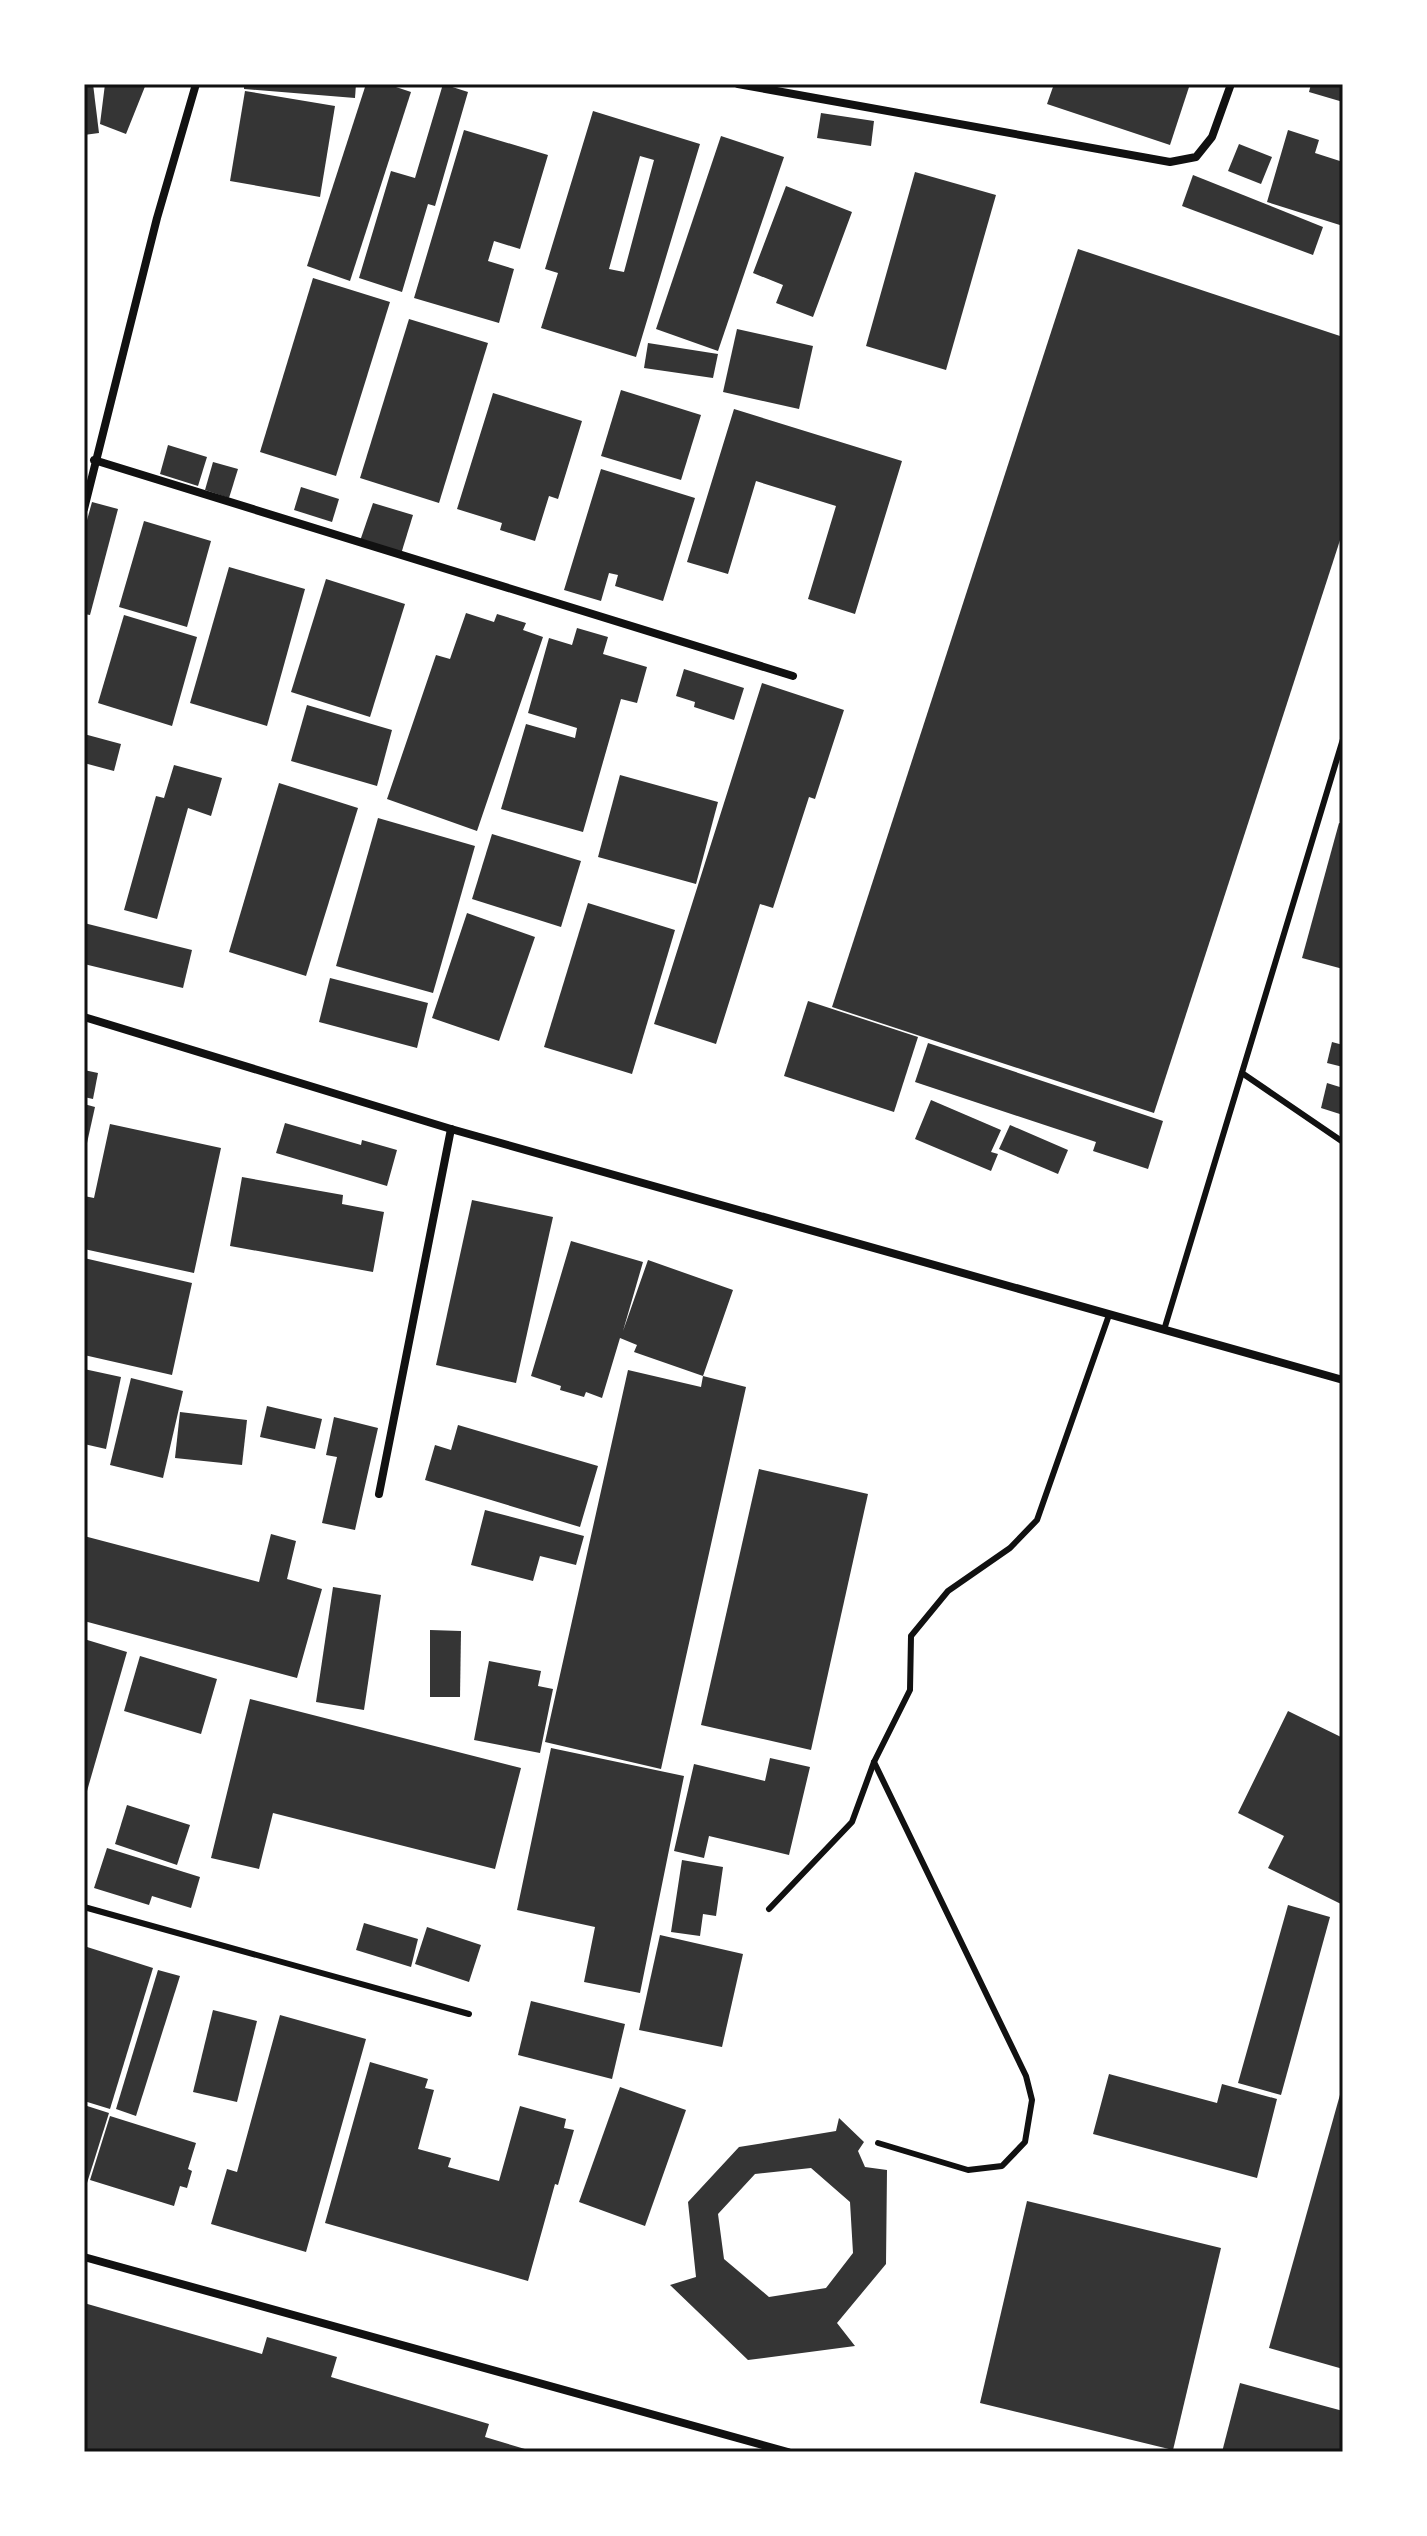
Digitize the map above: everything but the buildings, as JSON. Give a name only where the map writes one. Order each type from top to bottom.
[{"type":"street","points":[[84,509],[157,218],[196,84]]},
{"type":"street","points":[[738,84],[1170,162],[1196,157],[1212,137],[1231,84]]},
{"type":"street","points":[[94,460],[793,676]]},
{"type":"street","points":[[84,1017],[451,1129],[1343,1380]]},
{"type":"street","points":[[379,1494],[451,1129]]},
{"type":"street","points":[[84,2257],[788,2452]]},
{"type":"lane","points":[[1164,1330],[1343,739]]},
{"type":"lane","points":[[1242,1073],[1343,1142]]},
{"type":"lane","points":[[769,1909],[852,1822],[874,1762],[910,1690],[911,1636],[948,1591],[1010,1548],[1037,1520],[1109,1315]]},
{"type":"lane","points":[[874,1762],[1026,2076],[1032,2100],[1025,2142],[1002,2166],[968,2170],[878,2143]]},
{"type":"lane","points":[[84,1907],[469,2014]]}]
